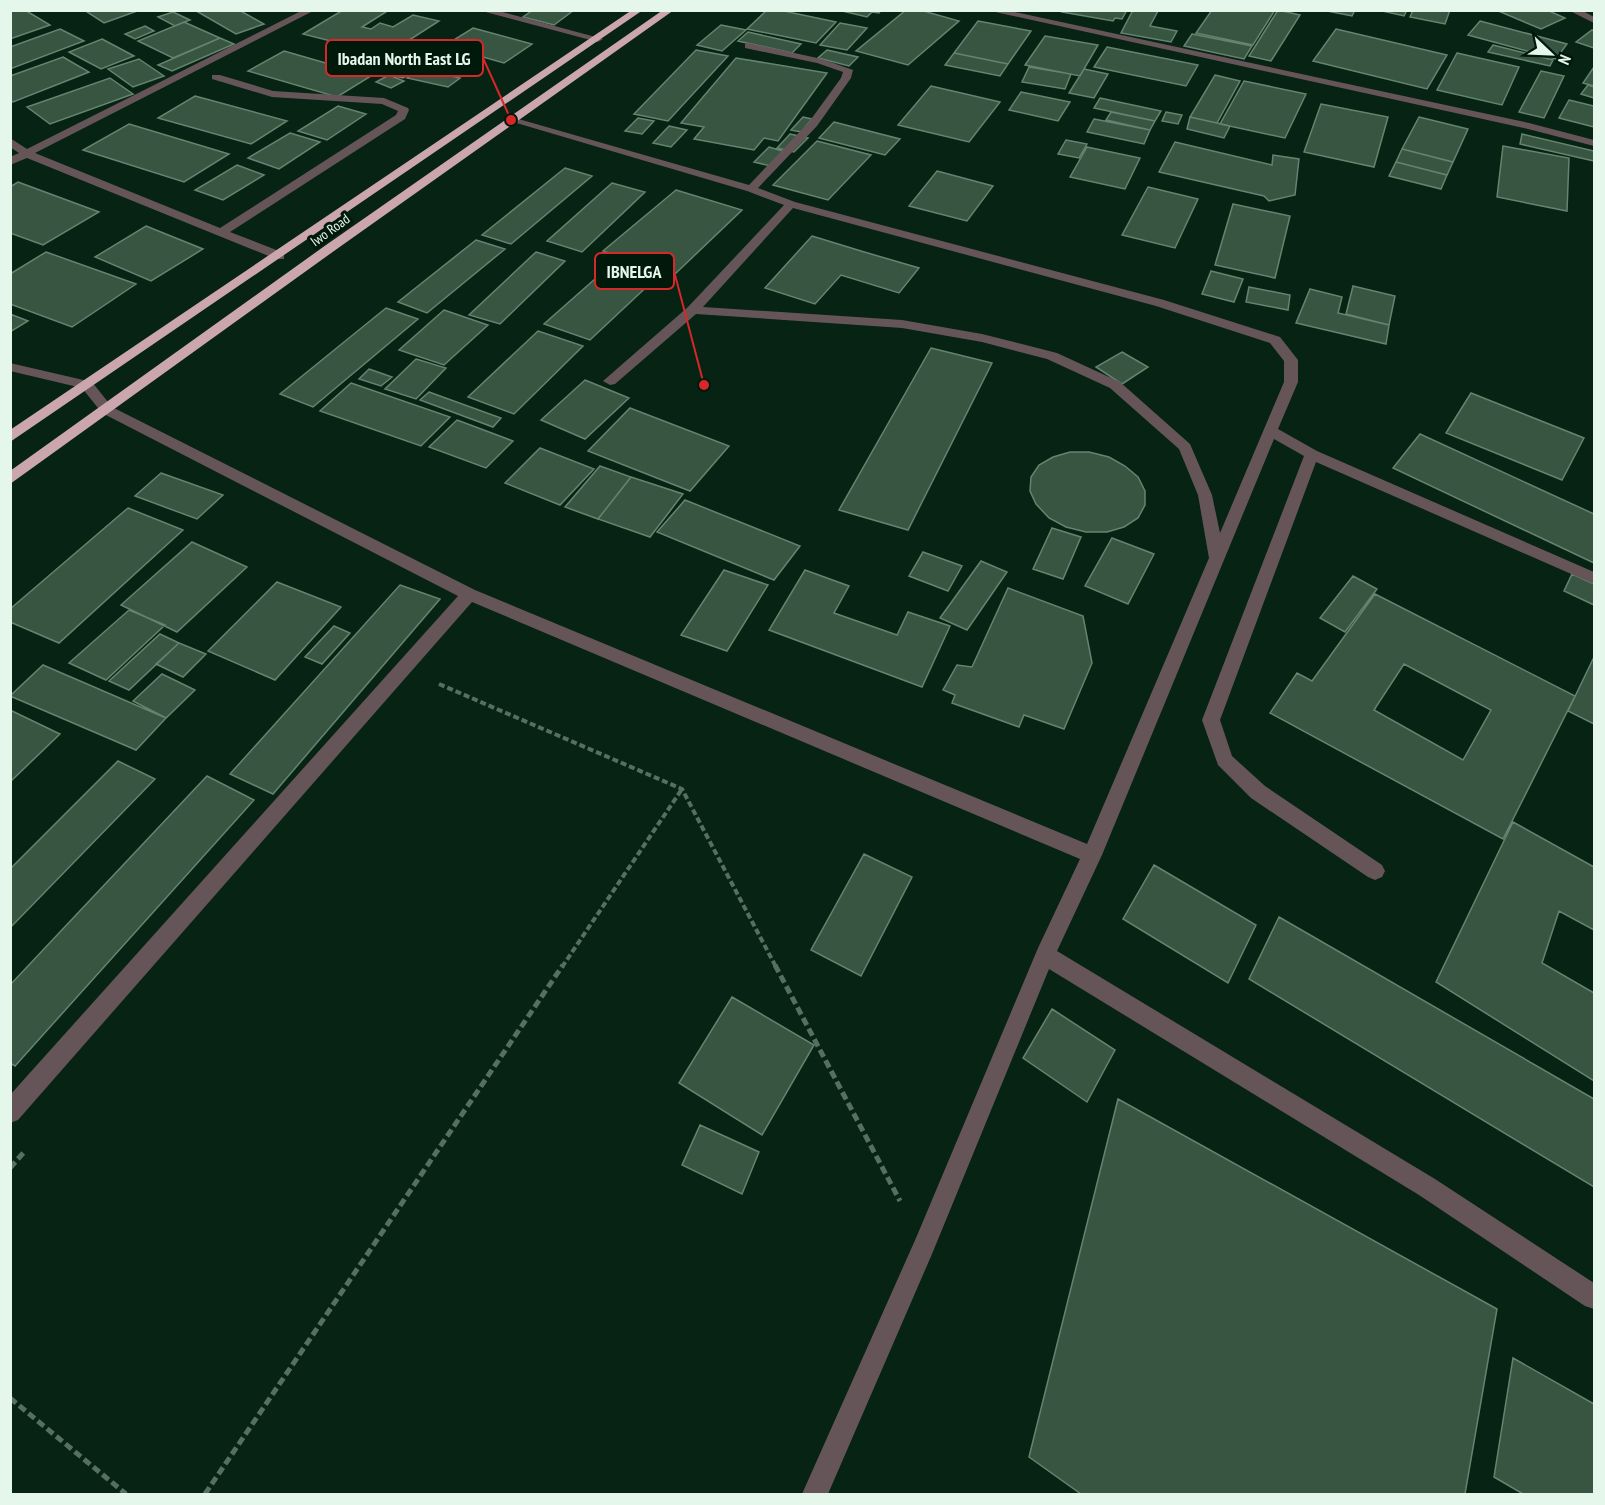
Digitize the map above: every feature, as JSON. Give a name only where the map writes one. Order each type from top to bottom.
[{"type":"highway","name":"Iwo Road","points":[[10,437],[280,256],[639,10]]},
{"type":"highway","name":"Iwo Road","points":[[10,479],[511,120],[670,10]]},
{"type":"street","points":[[10,162],[213,62],[311,10]]},
{"type":"street","points":[[482,10],[598,39]]},
{"type":"street","points":[[990,10],[1529,126],[1594,143]]},
{"type":"street","points":[[1572,10],[1594,20]]},
{"type":"street","points":[[748,46],[819,61],[848,70],[846,78],[813,124],[751,189]]},
{"type":"street","points":[[216,77],[272,94],[384,101],[404,110],[401,117],[221,232]]},
{"type":"street","points":[[511,120],[751,189],[791,204],[1160,303],[1275,340],[1291,360],[1291,382],[1092,855],[1045,955],[924,1246],[815,1494]]},
{"type":"street","points":[[10,141],[27,154],[280,256]]},
{"type":"street","points":[[610,381],[693,309],[791,204]]},
{"type":"street","points":[[693,309],[902,324],[982,338],[1052,356],[1115,385],[1185,447],[1205,495],[1216,558]]},
{"type":"street","points":[[10,367],[87,385],[107,410],[469,594],[1092,855]]},
{"type":"street","points":[[1270,431],[1312,454],[1594,578]]},
{"type":"street","points":[[1312,454],[1211,720],[1224,760],[1258,792],[1375,871]]},
{"type":"street","points":[[10,1112],[469,594]]},
{"type":"street","points":[[1045,955],[1426,1187],[1594,1297]]},
{"type":"path","points":[[431,691],[440,684],[682,789],[924,1246]]},
{"type":"path","points":[[206,1494],[682,789]]},
{"type":"path","points":[[10,1398],[126,1494]]},
{"type":"building","points":[[25,10],[50,25],[10,39],[10,12]]},
{"type":"building","points":[[84,10],[140,10],[104,23]]},
{"type":"building","points":[[202,10],[239,10],[264,24],[236,34],[198,12]]},
{"type":"building","points":[[343,10],[389,10],[362,27],[371,29],[380,23],[393,27],[413,15],[439,21],[386,55],[303,34]]},
{"type":"building","points":[[533,10],[574,10],[554,25],[523,17]]},
{"type":"building","points":[[767,10],[779,10],[836,22],[816,43],[747,29]]},
{"type":"building","points":[[838,10],[881,10],[879,13],[872,12],[867,17]]},
{"type":"building","points":[[906,10],[920,10],[959,21],[908,65],[856,51]]},
{"type":"building","points":[[1064,10],[1127,10],[1122,19],[1115,18],[1113,21],[1062,12]]},
{"type":"building","points":[[1133,10],[1158,11],[1150,26],[1177,31],[1171,42],[1121,33]]},
{"type":"building","points":[[1212,10],[1275,10],[1253,45],[1196,33]]},
{"type":"building","points":[[1278,10],[1300,15],[1271,61],[1249,56]]},
{"type":"building","points":[[1322,10],[1355,10],[1352,16]]},
{"type":"building","points":[[1378,10],[1407,10],[1404,16]]},
{"type":"building","points":[[1413,10],[1450,10],[1445,24],[1410,17]]},
{"type":"building","points":[[1496,10],[1547,10],[1565,18],[1541,29]]},
{"type":"building","points":[[173,12],[190,20],[175,26],[158,17]]},
{"type":"building","points":[[978,21],[1031,31],[1008,64],[954,53]]},
{"type":"building","points":[[1480,21],[1567,44],[1556,59],[1468,35]]},
{"type":"building","points":[[184,22],[220,38],[173,58],[138,41]]},
{"type":"building","points":[[840,23],[867,28],[847,50],[820,45]]},
{"type":"building","points":[[721,25],[746,30],[722,51],[697,45]]},
{"type":"building","points":[[145,26],[154,31],[135,39],[125,34]]},
{"type":"building","points":[[473,28],[532,44],[504,63],[444,46]]},
{"type":"building","points":[[60,29],[84,41],[10,69],[10,47]]},
{"type":"building","points":[[1336,29],[1447,55],[1427,89],[1313,61]]},
{"type":"building","points":[[1592,30],[1594,31],[1594,48],[1576,42]]},
{"type":"building","points":[[748,32],[801,44],[792,53],[738,41]]},
{"type":"building","points":[[1192,34],[1252,46],[1244,59],[1184,46]]},
{"type":"building","points":[[1045,36],[1098,45],[1080,76],[1025,65]]},
{"type":"building","points":[[220,38],[234,44],[172,71],[158,65]]},
{"type":"building","points":[[102,39],[134,56],[101,69],[69,52]]},
{"type":"building","points":[[1493,45],[1553,60],[1550,66],[1488,52]]},
{"type":"building","points":[[1107,47],[1198,65],[1186,86],[1094,67]]},
{"type":"building","points":[[696,50],[728,56],[668,121],[634,114]]},
{"type":"building","points":[[827,50],[858,57],[849,66],[818,58]]},
{"type":"building","points":[[284,51],[371,76],[337,97],[248,71]]},
{"type":"building","points":[[954,53],[1008,64],[1000,76],[945,65]]},
{"type":"building","points":[[1457,53],[1519,67],[1502,105],[1437,90]]},
{"type":"building","points":[[63,57],[89,72],[13,102],[10,100],[10,76]]},
{"type":"building","points":[[736,58],[827,73],[778,141],[764,138],[754,150],[694,139],[704,127],[681,123]]},
{"type":"building","points":[[139,59],[164,76],[133,87],[108,69]]},
{"type":"building","points":[[401,64],[418,69],[403,78],[387,74]]},
{"type":"building","points":[[1029,67],[1071,74],[1065,89],[1022,82]]},
{"type":"building","points":[[1594,67],[1594,86],[1583,83]]},
{"type":"building","points":[[421,69],[460,78],[448,87],[407,78]]},
{"type":"building","points":[[1084,69],[1108,74],[1094,98],[1069,93]]},
{"type":"building","points":[[1541,71],[1564,76],[1544,118],[1519,112]]},
{"type":"building","points":[[389,75],[404,81],[391,88],[376,82]]},
{"type":"building","points":[[1215,75],[1240,81],[1217,123],[1190,117]]},
{"type":"building","points":[[110,78],[133,94],[50,124],[27,107]]},
{"type":"building","points":[[1244,81],[1306,94],[1285,138],[1220,124]]},
{"type":"building","points":[[1588,85],[1594,87],[1594,98],[1581,94]]},
{"type":"building","points":[[931,86],[1000,102],[969,142],[898,125]]},
{"type":"building","points":[[1021,92],[1070,102],[1058,121],[1009,110]]},
{"type":"building","points":[[195,96],[287,121],[251,144],[158,118]]},
{"type":"building","points":[[1100,98],[1161,111],[1155,121],[1094,108]]},
{"type":"building","points":[[1569,100],[1594,106],[1594,127],[1559,118]]},
{"type":"building","points":[[1321,104],[1388,117],[1374,167],[1304,152]]},
{"type":"building","points":[[338,106],[366,114],[327,140],[298,131]]},
{"type":"building","points":[[1111,112],[1155,121],[1150,130],[1106,120]]},
{"type":"building","points":[[1166,112],[1182,115],[1178,124],[1162,121]]},
{"type":"building","points":[[803,117],[812,119],[801,132],[791,130]]},
{"type":"building","points":[[1190,117],[1230,126],[1224,138],[1187,129]]},
{"type":"building","points":[[1419,117],[1468,129],[1453,162],[1402,149]]},
{"type":"building","points":[[638,118],[654,121],[642,134],[625,131]]},
{"type":"building","points":[[1094,119],[1150,130],[1144,144],[1087,132]]},
{"type":"building","points":[[834,122],[900,139],[885,155],[819,138]]},
{"type":"building","points":[[129,124],[229,154],[184,182],[83,150]]},
{"type":"building","points":[[669,126],[687,130],[671,147],[653,143]]},
{"type":"building","points":[[290,133],[320,142],[279,169],[248,158]]},
{"type":"building","points":[[790,134],[808,138],[794,152],[777,148]]},
{"type":"building","points":[[1522,134],[1594,151],[1594,161],[1520,144]]},
{"type":"building","points":[[1066,140],[1087,144],[1079,158],[1058,154]]},
{"type":"building","points":[[817,141],[871,155],[828,200],[773,185]]},
{"type":"building","points":[[1175,142],[1272,165],[1273,155],[1299,159],[1295,195],[1269,201],[1264,196],[1159,172]]},
{"type":"building","points":[[1503,146],[1569,158],[1567,211],[1497,197]]},
{"type":"building","points":[[769,147],[789,153],[775,167],[754,162]]},
{"type":"building","points":[[1087,147],[1140,158],[1125,189],[1070,177]]},
{"type":"building","points":[[1402,149],[1453,162],[1447,175],[1396,162]]},
{"type":"building","points":[[1396,162],[1447,175],[1441,189],[1389,176]]},
{"type":"building","points":[[237,165],[264,175],[223,200],[195,190]]},
{"type":"building","points":[[565,168],[592,176],[511,244],[482,235]]},
{"type":"building","points":[[937,171],[993,186],[967,221],[909,206]]},
{"type":"building","points":[[18,182],[99,212],[43,245],[10,233],[10,187]]},
{"type":"building","points":[[612,183],[645,192],[582,252],[547,241]]},
{"type":"building","points":[[1148,187],[1198,199],[1175,248],[1122,235]]},
{"type":"building","points":[[676,190],[742,210],[674,275],[603,251]]},
{"type":"building","points":[[1233,204],[1290,216],[1275,278],[1215,265]]},
{"type":"building","points":[[146,226],[203,249],[151,281],[95,257]]},
{"type":"building","points":[[812,236],[919,268],[899,293],[841,275],[815,304],[765,288]]},
{"type":"building","points":[[476,240],[505,249],[427,313],[398,302]]},
{"type":"building","points":[[46,252],[136,284],[72,327],[10,304],[10,274]]},
{"type":"building","points":[[536,252],[565,261],[500,324],[469,315]]},
{"type":"building","points":[[613,263],[657,277],[590,340],[544,324]]},
{"type":"building","points":[[1211,271],[1243,279],[1234,302],[1202,294]]},
{"type":"building","points":[[1353,286],[1395,296],[1389,325],[1346,314]]},
{"type":"building","points":[[1249,287],[1290,295],[1288,310],[1246,302]]},
{"type":"building","points":[[1310,289],[1342,297],[1338,313],[1389,325],[1386,344],[1296,323]]},
{"type":"building","points":[[386,308],[418,319],[313,407],[280,394]]},
{"type":"building","points":[[444,310],[488,325],[444,365],[399,350]]},
{"type":"building","points":[[10,314],[28,321],[10,332]]},
{"type":"building","points":[[538,331],[583,346],[514,414],[468,397]]},
{"type":"building","points":[[931,348],[992,363],[908,530],[839,510]]},
{"type":"building","points":[[1122,352],[1148,367],[1122,384],[1096,367]]},
{"type":"building","points":[[416,359],[446,368],[416,399],[385,389]]},
{"type":"building","points":[[369,369],[392,377],[381,386],[359,379]]},
{"type":"building","points":[[585,380],[629,398],[585,439],[541,420]]},
{"type":"building","points":[[351,383],[450,417],[421,446],[320,411]]},
{"type":"building","points":[[429,392],[501,418],[493,427],[420,400]]},
{"type":"building","points":[[1471,393],[1584,438],[1562,480],[1446,433]]},
{"type":"building","points":[[630,408],[729,446],[690,491],[588,451]]},
{"type":"building","points":[[457,420],[513,441],[486,468],[429,447]]},
{"type":"building","points":[[1420,434],[1594,514],[1594,563],[1393,468]]},
{"type":"building","points":[[540,448],[594,469],[560,505],[505,483]]},
{"type":"building","points":[[1070,452],[1089,452],[1109,457],[1138,477],[1145,491],[1145,505],[1138,518],[1124,527],[1107,532],[1086,532],[1066,527],[1049,518],[1036,504],[1030,491],[1031,477],[1039,465],[1053,457]]},
{"type":"building","points":[[600,466],[631,477],[598,519],[565,507]]},
{"type":"building","points":[[161,473],[223,495],[197,519],[135,496]]},
{"type":"building","points":[[631,477],[683,494],[650,537],[598,519]]},
{"type":"building","points":[[685,500],[800,546],[774,580],[657,532]]},
{"type":"building","points":[[128,508],[183,530],[59,643],[10,622],[10,609]]},
{"type":"building","points":[[1052,528],[1081,537],[1063,579],[1033,569]]},
{"type":"building","points":[[1112,538],[1154,554],[1128,604],[1085,586]]},
{"type":"building","points":[[192,542],[247,567],[177,632],[121,605]]},
{"type":"building","points":[[923,552],[962,566],[948,591],[909,576]]},
{"type":"building","points":[[981,561],[1007,572],[967,630],[940,618]]},
{"type":"building","points":[[724,570],[768,585],[727,651],[681,635]]},
{"type":"building","points":[[805,570],[849,586],[834,613],[897,635],[908,612],[950,626],[922,687],[769,630]]},
{"type":"building","points":[[1572,574],[1594,584],[1594,605],[1564,591]]},
{"type":"building","points":[[1353,576],[1377,589],[1345,632],[1320,618]]},
{"type":"building","points":[[277,582],[341,607],[275,680],[208,651]]},
{"type":"building","points":[[400,585],[440,599],[273,794],[230,774]]},
{"type":"building","points":[[1008,588],[1083,616],[1092,663],[1064,729],[1024,715],[1019,727],[952,703],[955,695],[943,690],[957,665],[972,667]]},
{"type":"building","points":[[1375,594],[1575,696],[1503,839],[1270,713],[1297,673],[1312,681]],"holes":[[[1404,664],[1491,710],[1463,760],[1374,710]]]},
{"type":"building","points":[[129,610],[165,625],[106,680],[69,663]]},
{"type":"building","points":[[334,626],[350,633],[322,664],[305,657]]},
{"type":"building","points":[[160,634],[179,643],[129,690],[109,681]]},
{"type":"building","points":[[179,643],[206,654],[183,677],[156,664]]},
{"type":"building","points":[[1594,657],[1594,724],[1568,711]]},
{"type":"building","points":[[43,665],[166,718],[136,750],[10,696]]},
{"type":"building","points":[[162,674],[195,690],[166,718],[133,701]]},
{"type":"building","points":[[10,710],[60,734],[10,782]]},
{"type":"building","points":[[118,761],[155,779],[10,928],[10,869]]},
{"type":"building","points":[[207,776],[254,800],[15,1066],[10,1063],[10,985]]},
{"type":"building","points":[[1513,822],[1594,867],[1594,930],[1559,911],[1542,963],[1594,993],[1594,1081],[1436,982]]},
{"type":"building","points":[[864,854],[912,877],[861,976],[811,950]]},
{"type":"building","points":[[1154,865],[1256,925],[1228,983],[1123,919]]},
{"type":"building","points":[[1279,917],[1594,1099],[1594,1187],[1249,979]]},
{"type":"building","points":[[732,997],[814,1045],[762,1135],[679,1083]]},
{"type":"building","points":[[1052,1009],[1115,1050],[1087,1102],[1023,1058]]},
{"type":"building","points":[[1118,1099],[1497,1309],[1465,1494],[1081,1494],[1029,1457]]},
{"type":"building","points":[[700,1125],[759,1152],[742,1194],[682,1165]]},
{"type":"building","points":[[1513,1358],[1594,1404],[1594,1494],[1523,1494],[1494,1477]]},
{"type":"place","name":"Ibadan North East LG","points":[[511,120]]},
{"type":"place","name":"IBNELGA","points":[[704,385]]}]
